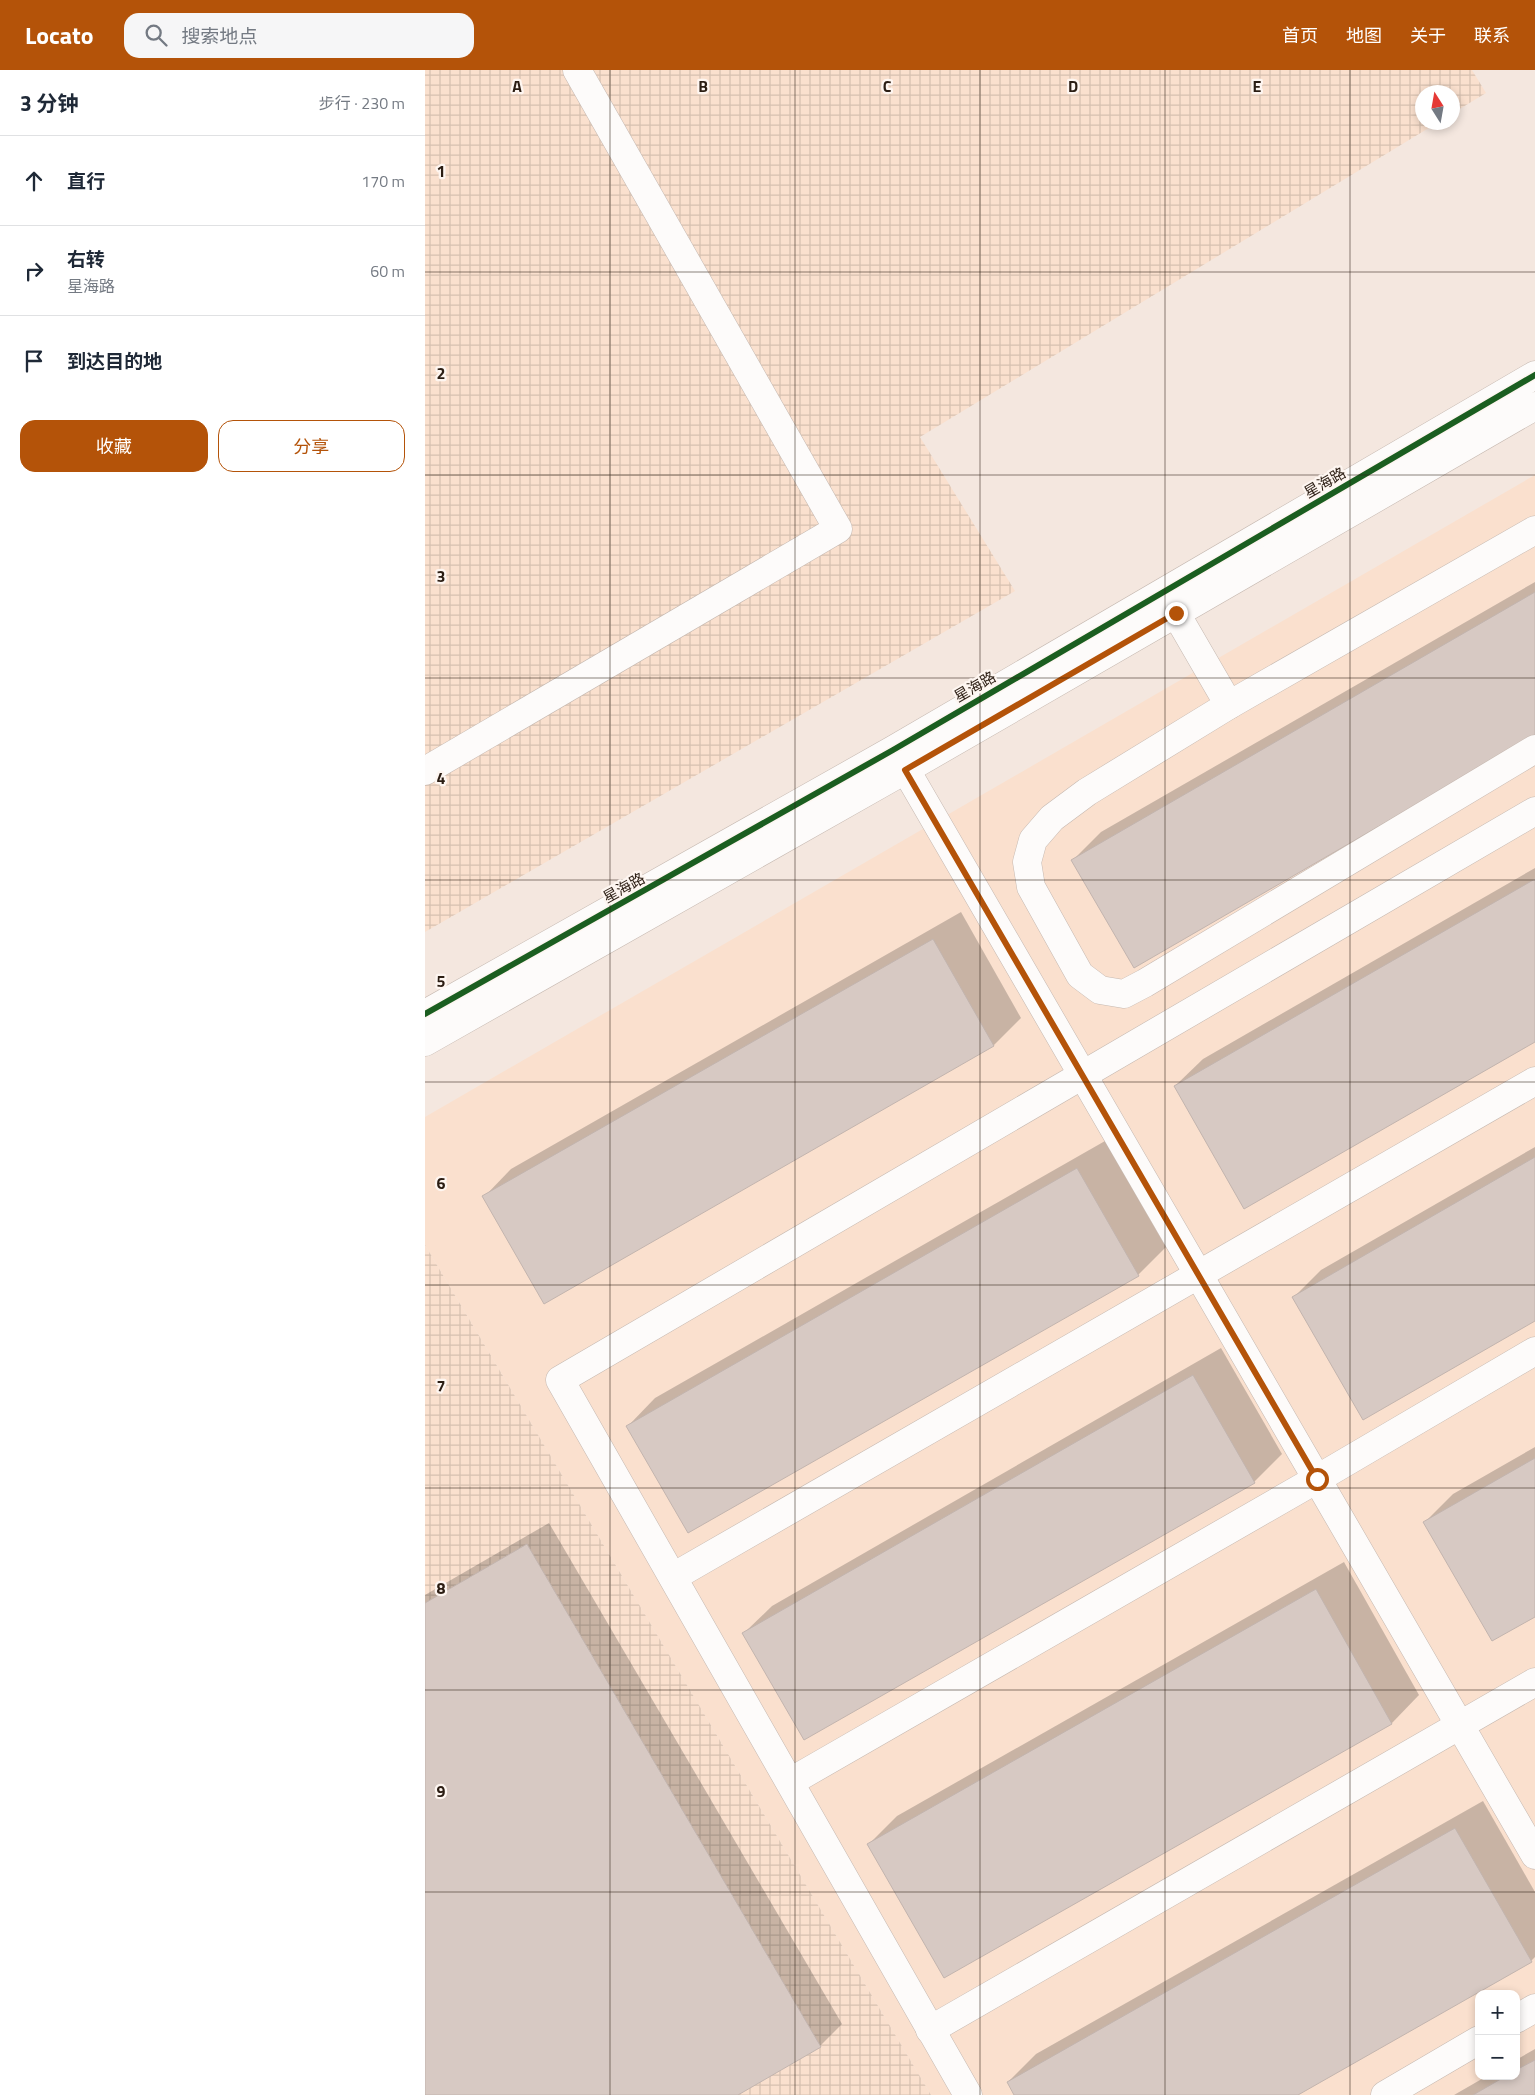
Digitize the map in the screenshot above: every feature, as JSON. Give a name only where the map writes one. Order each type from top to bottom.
[{"type":"street","points":[[425,771],[838,529],[577,70]]},
{"type":"street","name":"星海路","points":[[425,1042],[899,760],[1169,603],[1535,375]]},
{"type":"street","name":"星海路","points":[[1169,603],[1535,406]]},
{"type":"street","points":[[1535,530],[1229,705],[1087,792],[1052,818],[1033,840],[1027,862],[1031,887],[1080,975],[1100,990],[1124,994],[1535,749]]},
{"type":"street","points":[[1169,603],[1229,705]]},
{"type":"street","points":[[899,760],[1535,1855]]},
{"type":"street","name":"星海路","points":[[425,1014],[899,760]]},
{"type":"street","points":[[968,2095],[560,1380],[1535,812]]},
{"type":"street","points":[[673,1578],[1535,1081]]},
{"type":"street","points":[[790,1782],[1535,1352]]},
{"type":"street","points":[[930,2030],[1535,1682]]},
{"type":"street","points":[[1520,2016],[1535,2008]]},
{"type":"street","points":[[1385,2095],[1475,2042]]},
{"type":"shaded area","points":[[425,70],[1472,70],[1486,93],[1460,109],[1460,85],[1415,85],[1415,130],[1425,130],[920,437],[1015,591],[425,932]]},
{"type":"shaded area","points":[[1535,475],[1535,2095],[931,2095],[425,1245],[425,1117]]},
{"type":"shaded area","points":[[425,1245],[931,2095],[425,2095]]},
{"type":"building","points":[[1535,592],[1535,736],[1134,968],[1071,860]]},
{"type":"building","points":[[1535,879],[1535,1042],[1244,1209],[1174,1086]]},
{"type":"building","points":[[933,939],[994,1046],[544,1304],[482,1196]]},
{"type":"building","points":[[1535,1157],[1535,1321],[1363,1420],[1292,1297]]},
{"type":"building","points":[[1077,1168],[1139,1276],[688,1533],[626,1426]]},
{"type":"building","points":[[1193,1375],[1255,1483],[804,1740],[742,1633]]},
{"type":"building","points":[[1535,1458],[1535,1617],[1492,1641],[1423,1522]]},
{"type":"building","points":[[527,1544],[821,2047],[738,2095],[425,2095],[425,1603]]},
{"type":"building","points":[[1316,1589],[1392,1724],[944,1978],[867,1844]]},
{"type":"building","points":[[1455,1828],[1532,1962],[1483,1990],[1475,1990],[1475,1994],[1298,2095],[1014,2095],[1007,2082]]},
{"type":"building","points":[[1535,2060],[1535,2095],[1473,2095],[1499,2080],[1520,2080],[1520,2068]]},
{"type":"cycle path","points":[[425,1014],[893,750],[1535,375]]},
{"type":"route","points":[[1176,613],[905,770],[1317,1479]]}]
